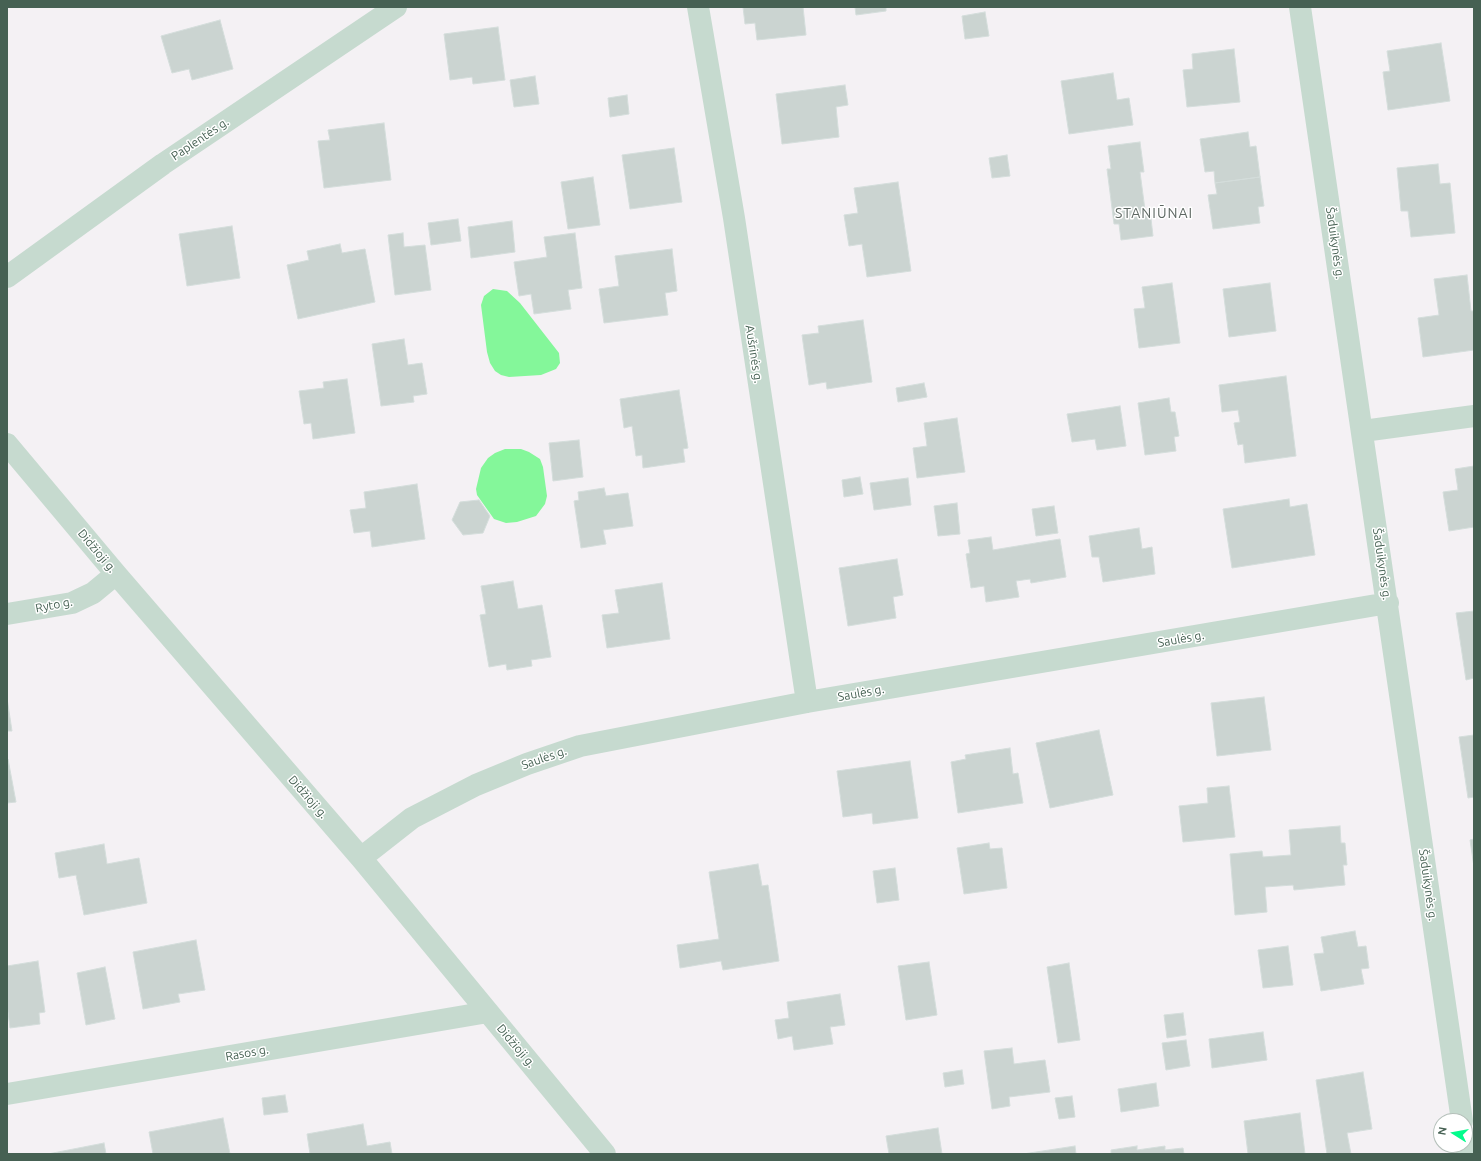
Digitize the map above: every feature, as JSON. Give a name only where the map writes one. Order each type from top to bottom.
[{"type":"street","name":"Paplentės g.","points":[[7,277],[163,164],[396,7]]},
{"type":"street","name":"Aušrinės g.","points":[[698,7],[734,218],[807,702]]},
{"type":"street","name":"Šaduikynės g.","points":[[1300,7],[1363,431],[1461,1113]]},
{"type":"street","points":[[1363,431],[1474,416]]},
{"type":"street","name":"Didžioji g.","points":[[7,444],[116,574],[361,858],[605,1154]]},
{"type":"street","name":"Ryto g.","points":[[7,614],[72,603],[93,593],[116,574]]},
{"type":"street","name":"Saulės g.","points":[[361,858],[412,818],[476,784],[527,764],[580,746],[807,702],[1388,604]]},
{"type":"street","name":"Rasos g.","points":[[7,1094],[488,1012]]},
{"type":"shaded area","points":[[493,289],[507,291],[520,303],[559,353],[560,363],[556,369],[541,375],[509,377],[501,375],[495,371],[490,363],[487,352],[481,305],[484,296]]},
{"type":"shaded area","points":[[505,449],[521,449],[540,459],[543,467],[547,496],[545,504],[536,516],[517,522],[506,523],[494,519],[477,495],[476,489],[481,468],[488,458]]},
{"type":"building","points":[[743,7],[803,7],[806,35],[757,40],[755,23],[745,24]]},
{"type":"building","points":[[855,7],[886,7],[886,11],[856,15]]},
{"type":"building","points":[[985,12],[989,36],[965,39],[962,16]]},
{"type":"building","points":[[220,20],[233,69],[192,80],[189,69],[172,73],[161,36]]},
{"type":"building","points":[[498,27],[505,80],[473,84],[472,77],[450,80],[444,34]]},
{"type":"building","points":[[1441,43],[1450,101],[1388,110],[1383,72],[1390,71],[1387,51]]},
{"type":"building","points":[[1234,49],[1240,102],[1187,107],[1183,70],[1193,69],[1192,54]]},
{"type":"building","points":[[1113,73],[1117,100],[1129,98],[1133,125],[1069,134],[1061,81]]},
{"type":"building","points":[[535,76],[539,104],[514,107],[510,80]]},
{"type":"building","points":[[845,85],[848,105],[836,107],[839,137],[782,144],[776,94]]},
{"type":"building","points":[[627,95],[629,114],[610,117],[608,98]]},
{"type":"building","points":[[384,123],[391,180],[324,188],[318,141],[330,140],[328,130]]},
{"type":"building","points":[[1248,132],[1250,147],[1256,146],[1260,177],[1215,183],[1214,171],[1205,172],[1200,139]]},
{"type":"building","points":[[1140,142],[1144,172],[1140,172],[1145,210],[1150,210],[1153,236],[1121,240],[1119,224],[1114,224],[1107,169],[1111,169],[1108,146]]},
{"type":"building","points":[[674,148],[682,202],[630,209],[622,155]]},
{"type":"building","points":[[1007,155],[1010,176],[992,178],[989,158]]},
{"type":"building","points":[[1438,164],[1440,184],[1450,183],[1455,233],[1411,237],[1408,211],[1401,211],[1397,168]]},
{"type":"building","points":[[593,177],[600,225],[568,229],[561,182]]},
{"type":"building","points":[[1260,177],[1264,206],[1258,207],[1260,223],[1213,229],[1208,195],[1217,194],[1215,183]]},
{"type":"building","points":[[898,182],[911,271],[867,277],[862,244],[849,246],[844,215],[858,213],[854,188]]},
{"type":"building","points":[[458,219],[461,241],[431,245],[428,223]]},
{"type":"building","points":[[512,221],[515,252],[471,258],[468,227]]},
{"type":"building","points":[[232,226],[240,278],[187,286],[179,234]]},
{"type":"building","points":[[403,233],[404,247],[425,245],[431,290],[395,295],[388,235]]},
{"type":"building","points":[[575,233],[582,288],[568,290],[571,309],[534,314],[531,294],[519,296],[514,262],[547,257],[544,237]]},
{"type":"building","points":[[340,244],[342,253],[365,249],[375,302],[298,319],[287,265],[309,260],[307,251]]},
{"type":"building","points":[[672,249],[677,291],[665,293],[668,315],[604,323],[599,289],[619,286],[615,256]]},
{"type":"building","points":[[1467,275],[1471,311],[1474,311],[1474,350],[1423,357],[1418,318],[1439,315],[1434,279]]},
{"type":"building","points":[[1172,283],[1180,343],[1139,348],[1134,309],[1145,308],[1142,287]]},
{"type":"building","points":[[1270,283],[1276,331],[1229,337],[1223,289]]},
{"type":"building","points":[[863,320],[872,382],[827,389],[826,382],[809,385],[802,335],[819,333],[818,326]]},
{"type":"building","points":[[404,339],[408,365],[422,363],[427,394],[413,396],[414,402],[381,406],[372,344]]},
{"type":"building","points":[[1286,376],[1296,456],[1245,463],[1243,444],[1238,445],[1234,423],[1240,422],[1238,410],[1222,412],[1219,385]]},
{"type":"building","points":[[347,379],[355,433],[313,439],[311,423],[304,424],[299,391],[324,388],[323,382]]},
{"type":"building","points":[[924,383],[927,397],[898,402],[896,388]]},
{"type":"building","points":[[679,390],[688,448],[683,449],[685,462],[643,468],[642,455],[636,456],[632,426],[624,428],[620,399]]},
{"type":"building","points":[[1169,398],[1171,412],[1175,412],[1179,436],[1174,437],[1176,451],[1145,455],[1138,403]]},
{"type":"building","points":[[1120,406],[1126,446],[1097,450],[1095,439],[1072,442],[1067,414]]},
{"type":"building","points":[[957,418],[965,472],[917,478],[913,448],[927,446],[924,423]]},
{"type":"building","points":[[579,440],[583,477],[553,481],[549,443]]},
{"type":"building","points":[[1474,466],[1474,527],[1449,531],[1443,492],[1458,490],[1455,469]]},
{"type":"building","points":[[860,477],[863,494],[844,497],[842,480]]},
{"type":"building","points":[[908,478],[911,505],[874,510],[870,483]]},
{"type":"building","points":[[417,484],[425,539],[372,547],[370,531],[354,533],[350,510],[366,508],[364,492]]},
{"type":"building","points":[[604,488],[606,496],[628,493],[633,526],[603,530],[606,544],[581,548],[574,501],[579,500],[578,492]]},
{"type":"building","points":[[1289,499],[1290,507],[1307,504],[1315,555],[1232,568],[1223,509]]},
{"type":"building","points":[[479,500],[490,516],[483,533],[463,535],[452,520],[460,502]]},
{"type":"building","points":[[957,503],[960,534],[938,536],[934,506]]},
{"type":"building","points":[[1054,506],[1058,533],[1036,536],[1032,509]]},
{"type":"building","points":[[1139,528],[1142,549],[1152,547],[1155,574],[1103,582],[1099,557],[1092,557],[1089,536]]},
{"type":"building","points":[[991,537],[993,550],[1060,539],[1066,577],[1031,583],[1030,579],[1016,581],[1019,597],[986,602],[984,586],[971,588],[966,554],[970,553],[968,540]]},
{"type":"building","points":[[897,559],[903,595],[893,597],[896,618],[848,626],[839,568]]},
{"type":"building","points":[[513,581],[518,609],[542,605],[551,657],[531,660],[532,666],[507,670],[506,664],[489,667],[480,615],[486,614],[481,586]]},
{"type":"building","points":[[662,583],[670,639],[607,648],[602,615],[619,613],[615,590]]},
{"type":"building","points":[[1474,611],[1474,678],[1466,680],[1456,613]]},
{"type":"building","points":[[1264,697],[1271,750],[1217,756],[1211,703]]},
{"type":"building","points":[[7,698],[12,731],[7,731]]},
{"type":"building","points":[[1099,730],[1113,795],[1050,808],[1036,743]]},
{"type":"building","points":[[1474,735],[1474,797],[1468,798],[1459,737]]},
{"type":"building","points":[[1010,748],[1013,774],[1018,773],[1023,803],[958,813],[951,762],[966,759],[965,755]]},
{"type":"building","points":[[7,759],[16,802],[7,803]]},
{"type":"building","points":[[910,761],[918,818],[873,824],[872,813],[843,817],[837,771]]},
{"type":"building","points":[[1229,786],[1235,837],[1183,842],[1179,806],[1208,803],[1207,788]]},
{"type":"building","points":[[1340,826],[1341,843],[1345,843],[1347,865],[1343,865],[1345,885],[1294,890],[1293,885],[1265,887],[1267,912],[1235,915],[1230,854],[1262,851],[1263,857],[1291,855],[1289,830]]},
{"type":"building","points":[[1474,839],[1474,867],[1470,840]]},
{"type":"building","points":[[989,843],[990,849],[1002,848],[1007,888],[964,894],[957,848]]},
{"type":"building","points":[[104,844],[107,864],[139,858],[147,903],[84,915],[76,875],[59,878],[55,853]]},
{"type":"building","points":[[758,864],[762,886],[768,885],[779,961],[723,970],[721,961],[680,968],[677,945],[719,939],[709,872]]},
{"type":"building","points":[[895,868],[899,900],[877,903],[873,871]]},
{"type":"building","points":[[1355,931],[1358,947],[1366,946],[1369,968],[1361,969],[1364,984],[1321,991],[1314,954],[1324,953],[1321,937]]},
{"type":"building","points":[[196,940],[205,990],[178,994],[180,1002],[143,1009],[133,952]]},
{"type":"building","points":[[1288,946],[1293,985],[1263,988],[1258,950]]},
{"type":"building","points":[[38,961],[45,1012],[39,1013],[40,1024],[10,1028],[7,1004],[7,966]]},
{"type":"building","points":[[929,962],[937,1015],[906,1020],[898,966]]},
{"type":"building","points":[[1069,963],[1080,1040],[1058,1043],[1047,967]]},
{"type":"building","points":[[105,967],[115,1019],[86,1025],[77,973]]},
{"type":"building","points":[[840,994],[845,1025],[830,1027],[833,1044],[794,1050],[792,1036],[778,1039],[775,1020],[789,1018],[787,1002]]},
{"type":"building","points":[[1183,1013],[1186,1035],[1167,1038],[1164,1015]]},
{"type":"building","points":[[1263,1032],[1267,1060],[1212,1068],[1209,1039]]},
{"type":"building","points":[[1186,1040],[1190,1066],[1166,1070],[1162,1043]]},
{"type":"building","points":[[1012,1048],[1014,1064],[1045,1060],[1050,1092],[1009,1097],[1010,1106],[992,1109],[984,1051]]},
{"type":"building","points":[[962,1070],[964,1084],[945,1087],[943,1073]]},
{"type":"building","points":[[1363,1072],[1372,1129],[1347,1133],[1351,1154],[1327,1154],[1316,1080]]},
{"type":"building","points":[[1156,1083],[1159,1106],[1121,1112],[1118,1089]]},
{"type":"building","points":[[285,1095],[288,1112],[264,1115],[262,1098]]},
{"type":"building","points":[[1072,1096],[1075,1117],[1059,1119],[1055,1098]]},
{"type":"building","points":[[1300,1113],[1305,1154],[1248,1154],[1244,1121]]},
{"type":"building","points":[[223,1118],[230,1154],[153,1154],[149,1132]]},
{"type":"building","points":[[363,1124],[367,1146],[390,1142],[392,1154],[310,1154],[307,1134]]},
{"type":"building","points":[[938,1128],[942,1154],[889,1154],[886,1136]]},
{"type":"building","points":[[104,1143],[106,1154],[48,1154]]},
{"type":"building","points":[[1075,1146],[1076,1154],[1023,1154]]},
{"type":"building","points":[[1137,1146],[1137,1150],[1165,1146],[1165,1150],[1183,1148],[1184,1154],[1111,1154],[1111,1150]]},
{"type":"district","name":"STANIŪNAI","points":[[1154,213]]}]
